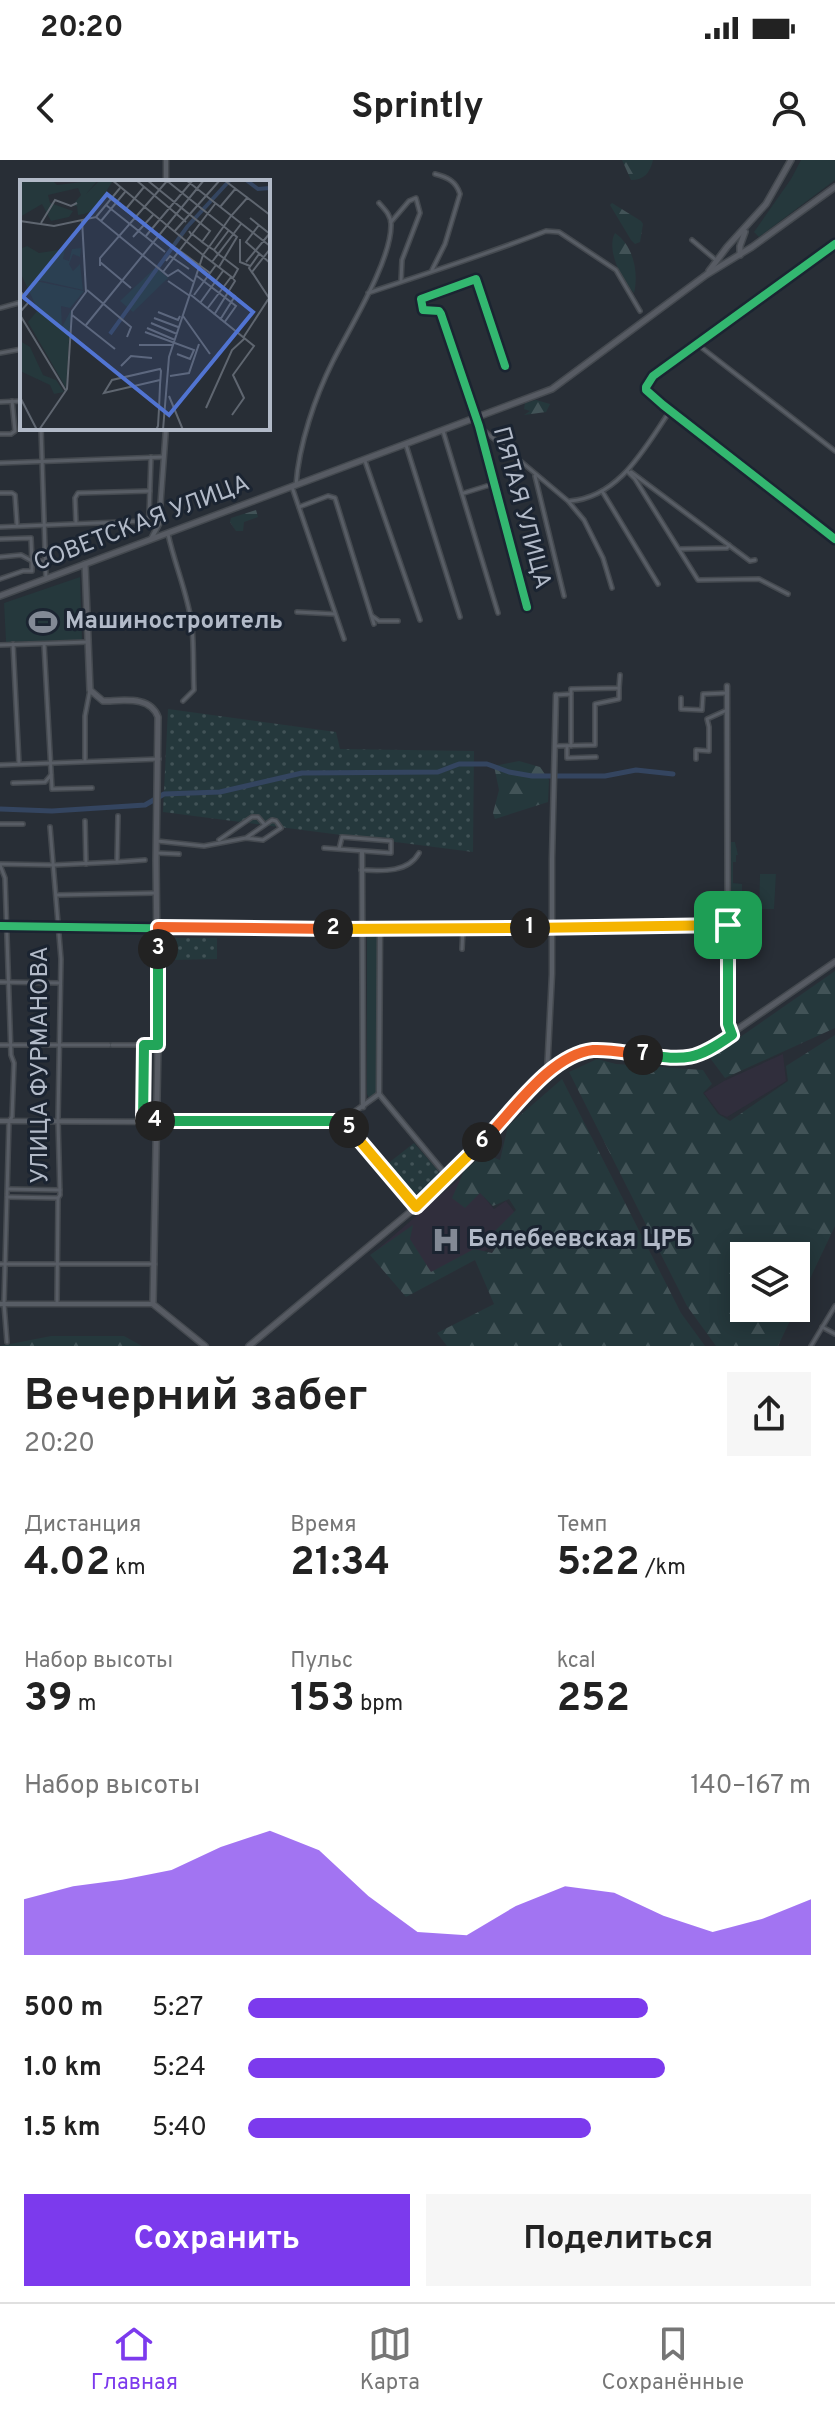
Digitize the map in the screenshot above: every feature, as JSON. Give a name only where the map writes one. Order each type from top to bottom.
[{"type":"main road","name":"СОВЕТСКАЯ УЛИЦА","points":[[706,275],[766,204],[791,160]]},
{"type":"main road","points":[[752,247],[735,243],[727,247],[727,256],[737,257],[752,247],[835,187]]},
{"type":"main road","name":"СОВЕТСКАЯ УЛИЦА","points":[[0,596],[443,431],[478,423],[559,385],[706,275],[737,257],[752,221]]},
{"type":"main road","points":[[85,564],[90,690],[103,701],[138,701],[153,707],[158,717],[158,1045],[153,1304],[205,1346]]},
{"type":"main road","points":[[249,1346],[416,1207],[563,1060],[594,1050],[690,1058],[710,1050],[835,962]]},
{"type":"street","points":[[432,270],[445,244],[460,194],[448,178],[435,174]]},
{"type":"street","points":[[391,222],[409,201],[416,198],[420,213],[402,260],[401,282]]},
{"type":"street","points":[[344,639],[294,486],[321,388],[389,243],[391,222],[379,203]]},
{"type":"street","points":[[368,293],[491,253],[546,231],[559,232],[616,270],[640,311]]},
{"type":"street","points":[[692,240],[717,261]]},
{"type":"street","points":[[835,244],[647,382],[646,390],[835,539]]},
{"type":"street","name":"ПЯТАЯ УЛИЦА","points":[[505,366],[476,279],[421,299],[423,310],[439,311],[441,314],[478,423],[527,607]]},
{"type":"street","points":[[0,308],[20,303]]},
{"type":"street","points":[[697,344],[835,451]]},
{"type":"street","points":[[0,353],[20,349]]},
{"type":"street","points":[[0,434],[15,431],[12,401]]},
{"type":"street","points":[[0,402],[20,401]]},
{"type":"street","points":[[568,501],[602,491],[627,471],[670,411]]},
{"type":"street","points":[[478,423],[534,475],[568,501],[584,520],[603,558],[612,588]]},
{"type":"street","points":[[41,430],[46,579]]},
{"type":"street","points":[[148,542],[155,536],[159,524],[166,430]]},
{"type":"street","points":[[443,431],[498,613]]},
{"type":"street","points":[[406,445],[460,617]]},
{"type":"street","points":[[0,527],[142,522],[149,516],[151,457]]},
{"type":"street","points":[[0,463],[165,457]]},
{"type":"street","points":[[365,461],[420,620]]},
{"type":"street","points":[[627,471],[634,473],[750,561],[755,560]]},
{"type":"street","points":[[627,471],[698,580],[759,579],[788,594]]},
{"type":"street","points":[[534,475],[564,596]]},
{"type":"street","points":[[464,493],[493,484]]},
{"type":"street","points":[[76,523],[75,498],[78,493],[150,491]]},
{"type":"street","points":[[602,491],[658,584]]},
{"type":"street","points":[[0,493],[15,495],[17,526]]},
{"type":"street","points":[[299,507],[328,496],[335,498],[374,624]]},
{"type":"street","points":[[159,524],[165,531],[176,531]]},
{"type":"street","points":[[168,534],[192,626],[194,690],[183,701]]},
{"type":"street","points":[[0,538],[31,538],[32,561],[32,571],[0,579]]},
{"type":"street","points":[[679,549],[727,548],[729,545]]},
{"type":"street","points":[[0,557],[21,555],[32,561],[46,561]]},
{"type":"street","points":[[297,612],[335,614]]},
{"type":"street","points":[[372,616],[379,621],[398,621]]},
{"type":"street","points":[[0,645],[88,642]]},
{"type":"street","points":[[13,644],[19,764]]},
{"type":"street","points":[[44,644],[52,789],[92,788]]},
{"type":"street","points":[[556,746],[595,745],[595,704],[619,699],[620,675]]},
{"type":"street","points":[[727,686],[728,1024],[732,1035]]},
{"type":"street","points":[[596,757],[567,758],[571,689],[619,688]]},
{"type":"street","points":[[85,761],[85,716],[90,690]]},
{"type":"street","points":[[681,698],[681,709],[702,710],[703,694],[727,693]]},
{"type":"street","points":[[547,1073],[553,928],[556,695],[571,694]]},
{"type":"street","points":[[696,759],[696,750],[709,751],[707,719],[727,710]]},
{"type":"street","points":[[0,765],[159,759]]},
{"type":"street","points":[[13,783],[45,782],[51,775]]},
{"type":"street","points":[[117,862],[118,816]]},
{"type":"street","points":[[215,842],[252,817],[258,817],[264,824]]},
{"type":"street","points":[[157,841],[204,846],[246,838],[263,840],[281,828],[272,820],[246,838]]},
{"type":"street","points":[[85,821],[86,864]]},
{"type":"street","points":[[0,824],[23,824]]},
{"type":"street","name":"УЛИЦА ФУРМАНОВА","points":[[50,827],[60,983],[57,1303]]},
{"type":"street","points":[[324,848],[391,853],[391,841],[342,837],[339,849]]},
{"type":"street","points":[[362,852],[363,1107]]},
{"type":"street","points":[[157,853],[179,854]]},
{"type":"street","points":[[361,870],[391,871],[412,863],[419,853]]},
{"type":"street","points":[[7,1342],[2,1325],[2,1304],[14,1061],[11,1055],[9,982],[3,926],[5,878],[0,864],[54,865],[145,860]]},
{"type":"street","points":[[56,895],[156,893]]},
{"type":"street","points":[[3,926],[220,930],[728,925]]},
{"type":"street","points":[[462,949],[463,928]]},
{"type":"street","points":[[380,929],[379,1094],[447,1176]]},
{"type":"street","points":[[0,982],[60,983]]},
{"type":"street","points":[[0,1045],[158,1045]]},
{"type":"street","points":[[143,1121],[144,1045]]},
{"type":"street","points":[[0,1121],[344,1121],[379,1094]]},
{"type":"street","points":[[344,1121],[416,1207]]},
{"type":"street","points":[[0,1193],[60,1190]]},
{"type":"street","points":[[7,1193],[58,1198]]},
{"type":"street","points":[[3,1264],[155,1264]]},
{"type":"street","points":[[2,1304],[153,1304]]},
{"type":"street","points":[[811,1346],[835,1306]]},
{"type":"street","points":[[822,1327],[835,1334]]},
{"type":"shaded area","points":[[783,1054],[786,1081],[727,1117],[720,1114],[704,1093],[724,1081]]},
{"type":"shaded area","name":"Белебеевская ЦРБ","points":[[465,1174],[494,1209],[506,1201],[526,1227],[406,1296],[371,1255]]},
{"type":"green space","points":[[622,160],[653,160],[646,175],[631,180]]},
{"type":"green space","points":[[801,160],[835,160],[835,180],[759,237],[754,232]]},
{"type":"green space","points":[[612,203],[641,221],[640,242],[635,244],[631,240],[610,205]]},
{"type":"green space","points":[[615,233],[626,244],[633,260],[636,276],[634,293],[616,264],[612,247]]},
{"type":"green space","points":[[536,400],[550,404],[546,412],[524,415],[530,411],[524,409],[525,403]]},
{"type":"green space","points":[[256,510],[258,517],[244,522],[243,531],[236,531],[231,518]]},
{"type":"green space","name":"Машиностроитель","points":[[80,577],[82,640],[6,642],[4,603]]},
{"type":"green space","points":[[168,709],[336,732],[340,749],[474,751],[473,852],[163,812]]},
{"type":"green space","points":[[519,761],[540,767],[549,780],[548,802],[495,819],[493,813],[499,790],[494,766]]},
{"type":"green space","points":[[731,842],[735,842],[738,855],[736,862],[733,862],[733,883],[742,884],[742,891],[730,891]]},
{"type":"green space","points":[[760,874],[776,874],[774,909],[759,909]]},
{"type":"green space","points":[[370,931],[377,934],[377,1094],[373,1098],[367,1094],[367,935]]},
{"type":"green space","points":[[171,938],[217,938],[217,959],[172,960]]},
{"type":"green space","points":[[835,971],[835,1028],[725,1078],[710,1058]]},
{"type":"green space","points":[[835,1035],[835,1226],[810,1279],[810,1242],[730,1242],[730,1322],[789,1322],[778,1346],[716,1346],[687,1306],[569,1072],[597,1059],[616,1064],[703,1070],[712,1084],[703,1093],[718,1114],[730,1121],[788,1081],[786,1066]]},
{"type":"green space","points":[[562,1079],[681,1313],[705,1346],[447,1346],[437,1333],[494,1304],[475,1260],[406,1297],[370,1255],[413,1225],[410,1239],[431,1272],[474,1249],[492,1253],[503,1237],[494,1232],[516,1210],[509,1199],[493,1206],[480,1193],[465,1208],[452,1198],[464,1171],[484,1154],[500,1160],[508,1126]]},
{"type":"green space","points":[[414,1143],[441,1174],[413,1200],[386,1165]]},
{"type":"green space","points":[[51,1336],[124,1336],[142,1346],[0,1346]]},
{"type":"waterway","points":[[0,809],[52,811],[145,805],[164,794],[220,792],[302,773],[438,772],[459,764],[487,764],[532,776],[605,776],[636,770],[673,774]]},
{"type":"cycle path","points":[[835,244],[653,376],[646,387],[663,405],[835,539]]},
{"type":"cycle path","points":[[505,366],[476,279],[421,299],[423,310],[439,311],[441,314],[479,426],[527,607]]},
{"type":"cycle path","points":[[0,926],[273,930],[728,925]]},
{"type":"place","name":"Машиностроитель","points":[[43,622]]},
{"type":"place","name":"Белебеевская ЦРБ","points":[[446,1240]]},
{"type":"route","points":[[728,925],[728,1024],[732,1035],[710,1050],[690,1058],[594,1050],[563,1060],[416,1207],[344,1121],[143,1121],[144,1045],[158,1045],[158,927],[273,930],[728,925]]}]
